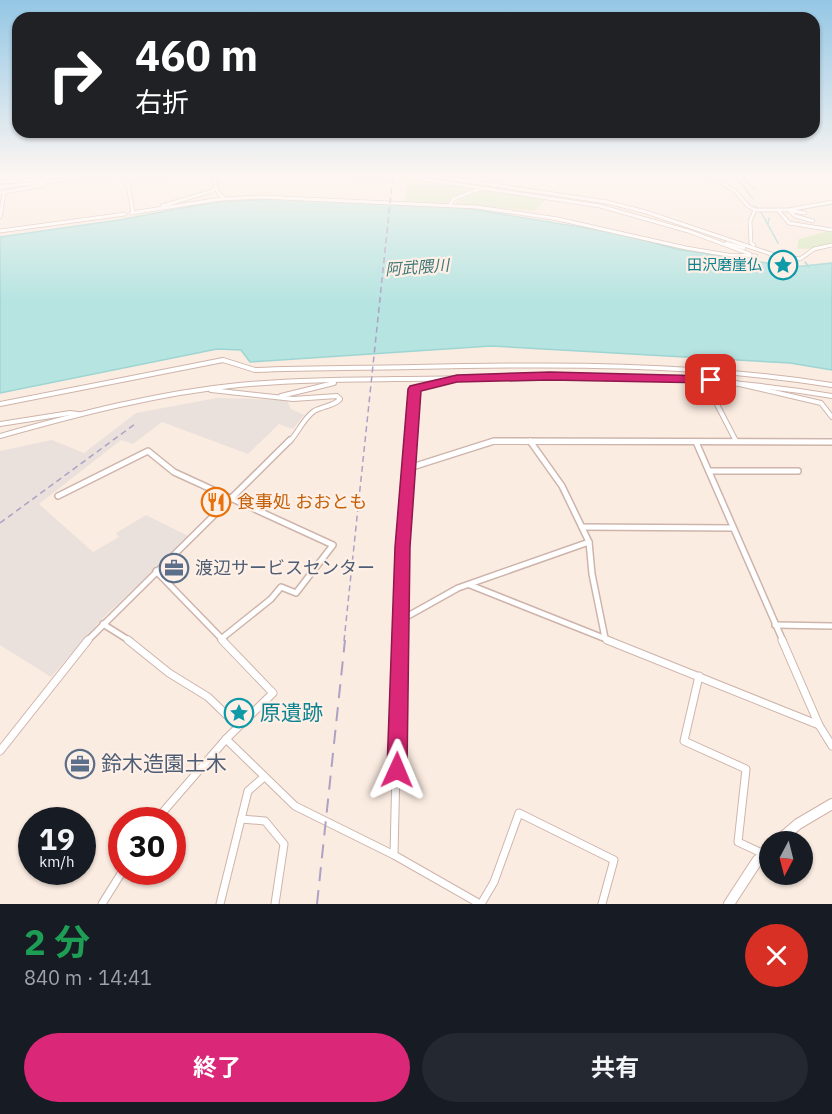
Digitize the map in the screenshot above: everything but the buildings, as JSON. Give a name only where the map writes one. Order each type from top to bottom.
[{"type":"street","points":[[0,231],[102,217]]},
{"type":"street","points":[[544,217],[686,248],[728,255],[756,256],[639,217]]},
{"type":"street","points":[[661,217],[771,254]]},
{"type":"street","points":[[752,217],[751,243],[771,254]]},
{"type":"street","points":[[783,217],[788,225],[832,230]]},
{"type":"street","points":[[799,217],[813,221]]},
{"type":"street","points":[[706,238],[800,259],[814,249],[832,245]]},
{"type":"street","points":[[0,404],[223,360],[255,370],[541,363],[732,371],[783,376],[832,385]]},
{"type":"street","points":[[0,436],[81,414],[202,389],[241,385],[550,376],[730,380],[765,383],[832,396]]},
{"type":"street","points":[[394,855],[399,621],[415,389],[457,379]]},
{"type":"street","points":[[730,380],[748,387],[821,403],[832,417]]},
{"type":"street","points":[[279,396],[344,381]]},
{"type":"street","points":[[0,751],[75,654],[103,624],[294,437],[297,428],[312,413],[324,405],[337,403],[340,399],[337,396],[293,399],[202,389]]},
{"type":"street","points":[[710,391],[736,441]]},
{"type":"street","points":[[0,424],[70,413],[81,414]]},
{"type":"street","points":[[409,468],[494,441],[832,442]]},
{"type":"street","points":[[530,441],[562,486],[589,542],[592,574],[605,638]]},
{"type":"street","points":[[696,442],[819,725],[832,746]]},
{"type":"street","points":[[58,496],[148,451],[174,472],[333,545],[296,593],[281,587],[271,599],[221,639]]},
{"type":"street","points":[[709,471],[798,471]]},
{"type":"street","points":[[582,527],[733,528]]},
{"type":"street","points":[[399,621],[458,588],[589,542]]},
{"type":"street","points":[[156,571],[273,693],[238,726],[167,807]]},
{"type":"street","points":[[470,585],[819,725]]},
{"type":"street","points":[[103,624],[128,639],[169,673],[208,697],[238,726]]},
{"type":"street","points":[[775,625],[832,626]]},
{"type":"street","points":[[699,676],[684,741],[746,769],[738,842],[759,849]]},
{"type":"street","points":[[226,739],[294,806],[394,855],[481,904],[494,882],[519,813],[614,860],[602,904]]},
{"type":"street","points":[[220,904],[248,791],[264,777]]},
{"type":"street","points":[[790,831],[832,804]]},
{"type":"street","points":[[241,819],[265,821],[284,844],[275,904]]},
{"type":"street","points":[[729,904],[759,863]]},
{"type":"street","points":[[102,904],[114,885]]},
{"type":"shaded area","points":[[217,398],[287,400],[291,409],[304,415],[293,429],[279,424],[248,454],[162,422],[133,444],[121,440],[39,504],[93,552],[119,537],[116,533],[146,515],[188,536],[100,621],[51,677],[0,645],[0,451],[52,440],[84,453],[136,413]]},
{"type":"green space","points":[[832,230],[832,244],[797,248],[799,239]]},
{"type":"water","name":"阿武隈川","points":[[134,217],[520,217],[622,234],[676,249],[794,267],[832,263],[832,370],[790,363],[491,346],[250,362],[241,350],[217,349],[0,393],[0,237]]},
{"type":"waterway","points":[[764,217],[778,243]]},
{"type":"waterway","points":[[768,223],[769,218]]},
{"type":"waterway","points":[[805,262],[809,267]]},
{"type":"railway","points":[[344,641],[389,217]]},
{"type":"railway","points":[[0,523],[135,424]]},
{"type":"railway","points":[[317,904],[345,640]]},
{"type":"place","name":"田沢磨崖仏","points":[[783,265]]},
{"type":"place","name":"食事処 おおとも","points":[[216,502]]},
{"type":"place","name":"渡辺サービスセンター","points":[[174,568]]},
{"type":"place","name":"原遺跡","points":[[239,713]]},
{"type":"place","name":"鈴木造園土木","points":[[80,764]]},
{"type":"route","points":[[397,770],[403,547],[415,389],[457,379],[481,378],[550,376],[711,380]]}]
